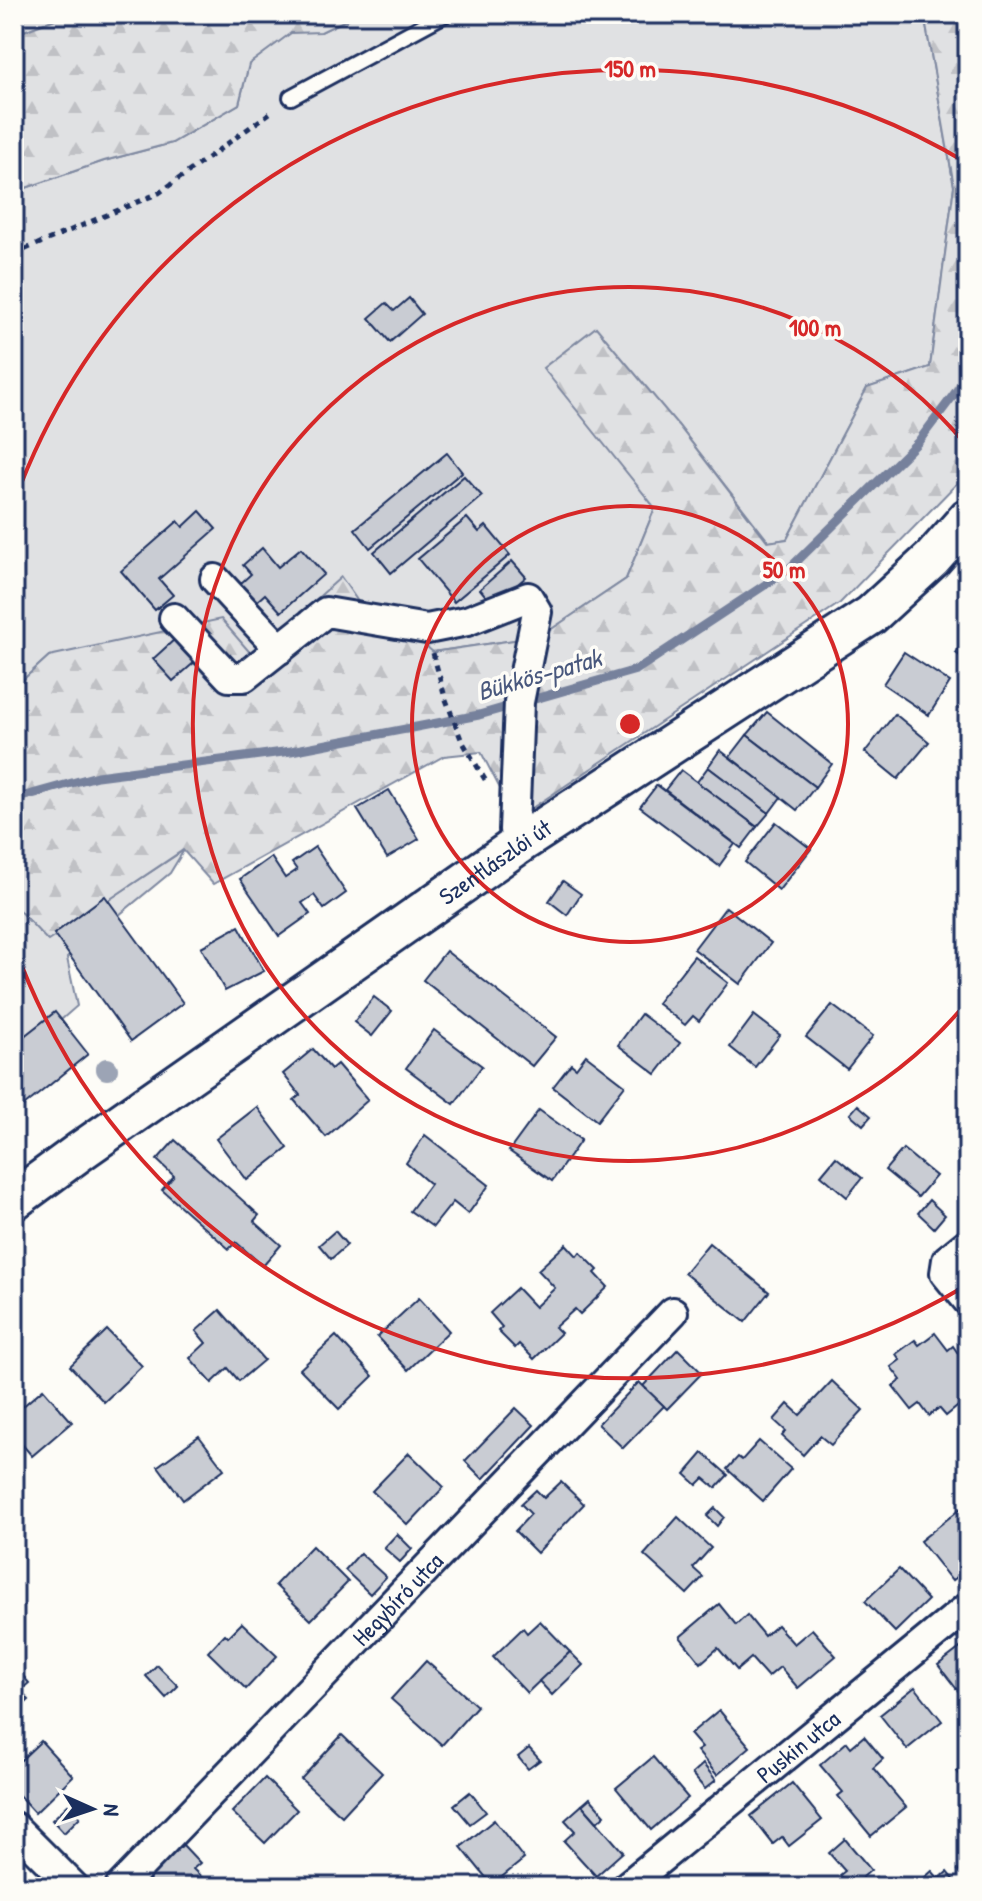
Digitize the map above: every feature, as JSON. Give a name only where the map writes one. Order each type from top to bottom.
[{"type":"main road","name":"Szentlászlói út","points":[[14,1200],[525,840],[871,615],[932,559],[968,518]]},
{"type":"street","points":[[215,579],[280,649]]},
{"type":"street","points":[[174,618],[229,677],[244,677],[326,612],[427,629],[467,621],[528,597],[537,612],[519,702],[514,830],[525,840]]},
{"type":"street","points":[[968,1243],[947,1260],[945,1273],[968,1301]]},
{"type":"street","name":"Hegybíró utca","points":[[120,1887],[673,1312]]},
{"type":"street","name":"Puskin utca","points":[[626,1887],[968,1607]]},
{"type":"street","points":[[14,1827],[74,1887]]},
{"type":"lane","points":[[291,97],[445,14]]},
{"type":"path","points":[[14,254],[159,193],[291,97]]},
{"type":"path","points":[[427,629],[445,697],[461,739]]},
{"type":"green space","points":[[14,14],[68,14],[14,35]]},
{"type":"green space","points":[[68,14],[358,14],[321,32],[291,33],[249,64],[239,104],[172,143],[104,161],[14,192],[14,35]]},
{"type":"green space","points":[[358,14],[924,14],[954,186],[930,367],[867,388],[787,539],[769,542],[678,425],[628,473],[655,508],[626,579],[542,636],[432,652],[404,628],[253,657],[49,656],[14,688],[14,192],[104,161],[172,143],[239,104],[249,64],[291,32],[321,32]]},
{"type":"green space","points":[[924,14],[968,14],[968,472],[840,603],[526,812],[510,808],[481,752],[444,756],[213,884],[183,850],[48,941],[14,905],[14,688],[49,656],[221,619],[253,656],[341,577],[379,632],[404,628],[433,652],[541,636],[626,579],[655,508],[543,368],[596,327],[678,425],[768,542],[787,539],[867,388],[930,367],[954,186]]},
{"type":"green space","points":[[184,850],[170,873],[67,958],[77,1006],[14,1061],[14,905],[48,940]]},
{"type":"building","points":[[409,298],[422,314],[390,342],[369,318],[386,303],[394,311]]},
{"type":"building","points":[[447,453],[462,472],[370,548],[355,529]]},
{"type":"building","points":[[464,476],[482,496],[391,573],[374,552]]},
{"type":"building","points":[[200,511],[216,529],[159,579],[173,595],[155,610],[121,571],[178,521],[183,527]]},
{"type":"building","points":[[467,518],[479,532],[486,526],[510,555],[454,602],[418,559]]},
{"type":"building","points":[[262,548],[278,567],[301,548],[324,574],[281,612],[265,594],[256,602],[240,584],[251,574],[243,565]]},
{"type":"building","points":[[512,561],[526,577],[500,599],[496,594],[489,600],[480,589]]},
{"type":"building","points":[[968,637],[968,662],[956,653]]},
{"type":"building","points":[[175,639],[196,661],[173,681],[153,659]]},
{"type":"building","points":[[904,652],[950,682],[929,715],[883,684]]},
{"type":"building","points":[[767,712],[832,764],[815,787],[747,735]]},
{"type":"building","points":[[895,714],[929,742],[898,779],[865,752]]},
{"type":"building","points":[[747,735],[815,787],[797,810],[730,757]]},
{"type":"building","points":[[720,750],[781,797],[769,813],[708,767]]},
{"type":"building","points":[[708,767],[769,813],[757,827],[697,782]]},
{"type":"building","points":[[681,770],[757,827],[741,848],[665,790]]},
{"type":"building","points":[[657,785],[735,844],[719,866],[640,807]]},
{"type":"building","points":[[389,790],[419,839],[387,858],[357,809]]},
{"type":"building","points":[[776,822],[811,849],[779,890],[745,862]]},
{"type":"building","points":[[315,847],[346,893],[324,909],[314,895],[302,903],[310,914],[279,936],[240,879],[271,857],[285,878],[297,870],[292,863]]},
{"type":"building","points":[[563,881],[581,894],[567,915],[549,901]]},
{"type":"building","points":[[105,896],[183,1003],[131,1041],[54,934]]},
{"type":"building","points":[[726,907],[771,943],[740,984],[694,949]]},
{"type":"building","points":[[239,926],[264,971],[225,991],[201,947]]},
{"type":"building","points":[[446,951],[556,1037],[532,1066],[423,980]]},
{"type":"building","points":[[694,956],[728,983],[699,1021],[693,1016],[685,1025],[657,1003]]},
{"type":"building","points":[[374,997],[392,1011],[372,1036],[354,1022]]},
{"type":"building","points":[[832,1005],[873,1036],[847,1069],[806,1037]]},
{"type":"building","points":[[55,1012],[88,1054],[14,1114],[14,1044]]},
{"type":"building","points":[[641,1014],[680,1043],[656,1074],[618,1045]]},
{"type":"building","points":[[754,1015],[780,1035],[755,1067],[730,1047]]},
{"type":"building","points":[[434,1030],[482,1066],[454,1104],[406,1068]]},
{"type":"building","points":[[313,1049],[331,1069],[337,1064],[368,1100],[326,1137],[294,1100],[300,1095],[283,1074]]},
{"type":"building","points":[[586,1055],[625,1085],[597,1121],[553,1087],[571,1064],[576,1068]]},
{"type":"building","points":[[858,1105],[871,1116],[863,1125],[850,1114]]},
{"type":"building","points":[[257,1107],[288,1148],[247,1180],[216,1139]]},
{"type":"building","points":[[539,1110],[581,1140],[552,1181],[509,1151]]},
{"type":"building","points":[[425,1135],[489,1185],[468,1214],[453,1202],[433,1227],[410,1211],[430,1184],[406,1163]]},
{"type":"building","points":[[175,1140],[259,1215],[254,1221],[281,1245],[263,1266],[236,1242],[229,1249],[162,1190],[174,1176],[157,1160]]},
{"type":"building","points":[[903,1149],[936,1176],[918,1197],[885,1170]]},
{"type":"building","points":[[836,1157],[862,1178],[847,1197],[821,1175]]},
{"type":"building","points":[[929,1200],[945,1215],[934,1228],[918,1213]]},
{"type":"building","points":[[335,1231],[347,1245],[331,1259],[319,1245]]},
{"type":"building","points":[[709,1243],[769,1292],[745,1322],[684,1273]]},
{"type":"building","points":[[566,1244],[577,1256],[580,1252],[598,1270],[595,1273],[608,1287],[580,1314],[575,1309],[555,1327],[561,1333],[534,1359],[519,1344],[515,1348],[498,1331],[502,1327],[490,1313],[517,1288],[535,1307],[555,1288],[538,1270]]},
{"type":"building","points":[[419,1298],[449,1331],[408,1370],[377,1337]]},
{"type":"building","points":[[220,1310],[264,1360],[239,1381],[228,1368],[212,1383],[190,1358],[206,1343],[196,1331]]},
{"type":"building","points":[[107,1330],[142,1366],[104,1402],[70,1366]]},
{"type":"building","points":[[935,1333],[948,1350],[953,1346],[964,1362],[960,1365],[968,1376],[968,1385],[962,1390],[968,1398],[946,1416],[939,1408],[929,1416],[920,1404],[912,1410],[893,1386],[901,1380],[891,1367],[900,1360],[896,1354],[915,1340],[919,1345]]},
{"type":"building","points":[[336,1336],[373,1376],[339,1409],[300,1369]]},
{"type":"building","points":[[678,1349],[702,1373],[667,1409],[643,1386]]},
{"type":"building","points":[[832,1381],[863,1410],[831,1445],[820,1436],[803,1455],[782,1436],[786,1431],[774,1420],[788,1404],[800,1415]]},
{"type":"building","points":[[639,1382],[664,1406],[623,1448],[598,1424]]},
{"type":"building","points":[[43,1389],[72,1422],[32,1456],[14,1435],[14,1414]]},
{"type":"building","points":[[516,1408],[534,1425],[483,1479],[465,1461]]},
{"type":"building","points":[[199,1436],[224,1469],[183,1500],[158,1466]]},
{"type":"building","points":[[759,1441],[791,1469],[763,1501],[727,1469],[738,1457],[742,1460]]},
{"type":"building","points":[[409,1453],[444,1487],[408,1525],[372,1491]]},
{"type":"building","points":[[703,1453],[728,1475],[716,1488],[704,1478],[697,1485],[685,1474]]},
{"type":"building","points":[[561,1482],[584,1504],[537,1553],[515,1531],[531,1514],[521,1504],[536,1490],[544,1498]]},
{"type":"building","points":[[715,1508],[724,1517],[717,1526],[707,1516]]},
{"type":"building","points":[[960,1509],[968,1519],[968,1568],[952,1581],[920,1541]]},
{"type":"building","points":[[678,1517],[711,1548],[693,1568],[703,1577],[687,1594],[644,1555]]},
{"type":"building","points":[[397,1534],[412,1549],[400,1562],[384,1548]]},
{"type":"building","points":[[312,1546],[348,1582],[311,1620],[275,1585]]},
{"type":"building","points":[[360,1553],[386,1577],[370,1594],[345,1570]]},
{"type":"building","points":[[899,1569],[928,1600],[895,1632],[865,1601]]},
{"type":"building","points":[[719,1604],[736,1625],[747,1615],[764,1636],[777,1625],[794,1644],[812,1629],[836,1656],[798,1688],[780,1667],[768,1677],[751,1658],[737,1670],[718,1648],[701,1663],[680,1637]]},
{"type":"building","points":[[540,1621],[570,1652],[527,1693],[493,1657],[523,1628],[527,1633]]},
{"type":"building","points":[[242,1623],[277,1656],[246,1689],[208,1652],[225,1634],[228,1637]]},
{"type":"building","points":[[968,1642],[968,1699],[966,1701],[938,1665]]},
{"type":"building","points":[[570,1652],[583,1665],[552,1695],[539,1681]]},
{"type":"building","points":[[426,1661],[477,1706],[442,1745],[391,1699]]},
{"type":"building","points":[[157,1665],[178,1686],[166,1698],[146,1676]]},
{"type":"building","points":[[17,1669],[29,1683],[21,1690],[14,1683]]},
{"type":"building","points":[[14,1683],[29,1700],[14,1714]]},
{"type":"building","points":[[915,1687],[942,1721],[907,1749],[880,1715]]},
{"type":"building","points":[[719,1710],[750,1747],[717,1775],[697,1751],[702,1748],[690,1734]]},
{"type":"building","points":[[342,1735],[382,1773],[342,1816],[301,1779]]},
{"type":"building","points":[[864,1736],[883,1759],[873,1768],[906,1807],[871,1836],[838,1796],[843,1792],[820,1765],[847,1742],[851,1747]]},
{"type":"building","points":[[41,1741],[73,1776],[35,1813],[14,1790],[14,1758],[17,1755],[21,1760]]},
{"type":"building","points":[[529,1748],[540,1760],[528,1769],[518,1757]]},
{"type":"building","points":[[653,1757],[688,1798],[651,1830],[616,1788]]},
{"type":"building","points":[[968,1761],[968,1785],[957,1771]]},
{"type":"building","points":[[703,1764],[716,1780],[705,1789],[692,1774]]},
{"type":"building","points":[[265,1778],[297,1810],[265,1843],[232,1812]]},
{"type":"building","points":[[792,1783],[822,1820],[789,1846],[782,1837],[773,1844],[751,1816]]},
{"type":"building","points":[[470,1792],[486,1812],[470,1824],[454,1805]]},
{"type":"building","points":[[590,1798],[605,1815],[597,1822],[582,1805]]},
{"type":"building","points":[[68,1805],[80,1817],[64,1833],[52,1820]]},
{"type":"building","points":[[582,1805],[623,1852],[596,1876],[564,1841],[575,1831],[565,1820]]},
{"type":"building","points":[[494,1820],[524,1859],[492,1885],[461,1847]]},
{"type":"building","points":[[845,1839],[871,1870],[852,1887],[840,1875],[845,1871],[829,1853]]},
{"type":"building","points":[[182,1844],[200,1863],[193,1869],[210,1885],[140,1887]]},
{"type":"building","points":[[968,1861],[968,1883],[958,1870]]},
{"type":"building","points":[[932,1871],[939,1879],[947,1872],[959,1887],[914,1887]]},
{"type":"building","points":[[876,1877],[884,1887],[864,1887]]},
{"type":"waterway","name":"Bükkös-patak","points":[[14,799],[97,776],[291,751],[479,715],[636,670],[789,569],[918,442],[968,376]]}]
